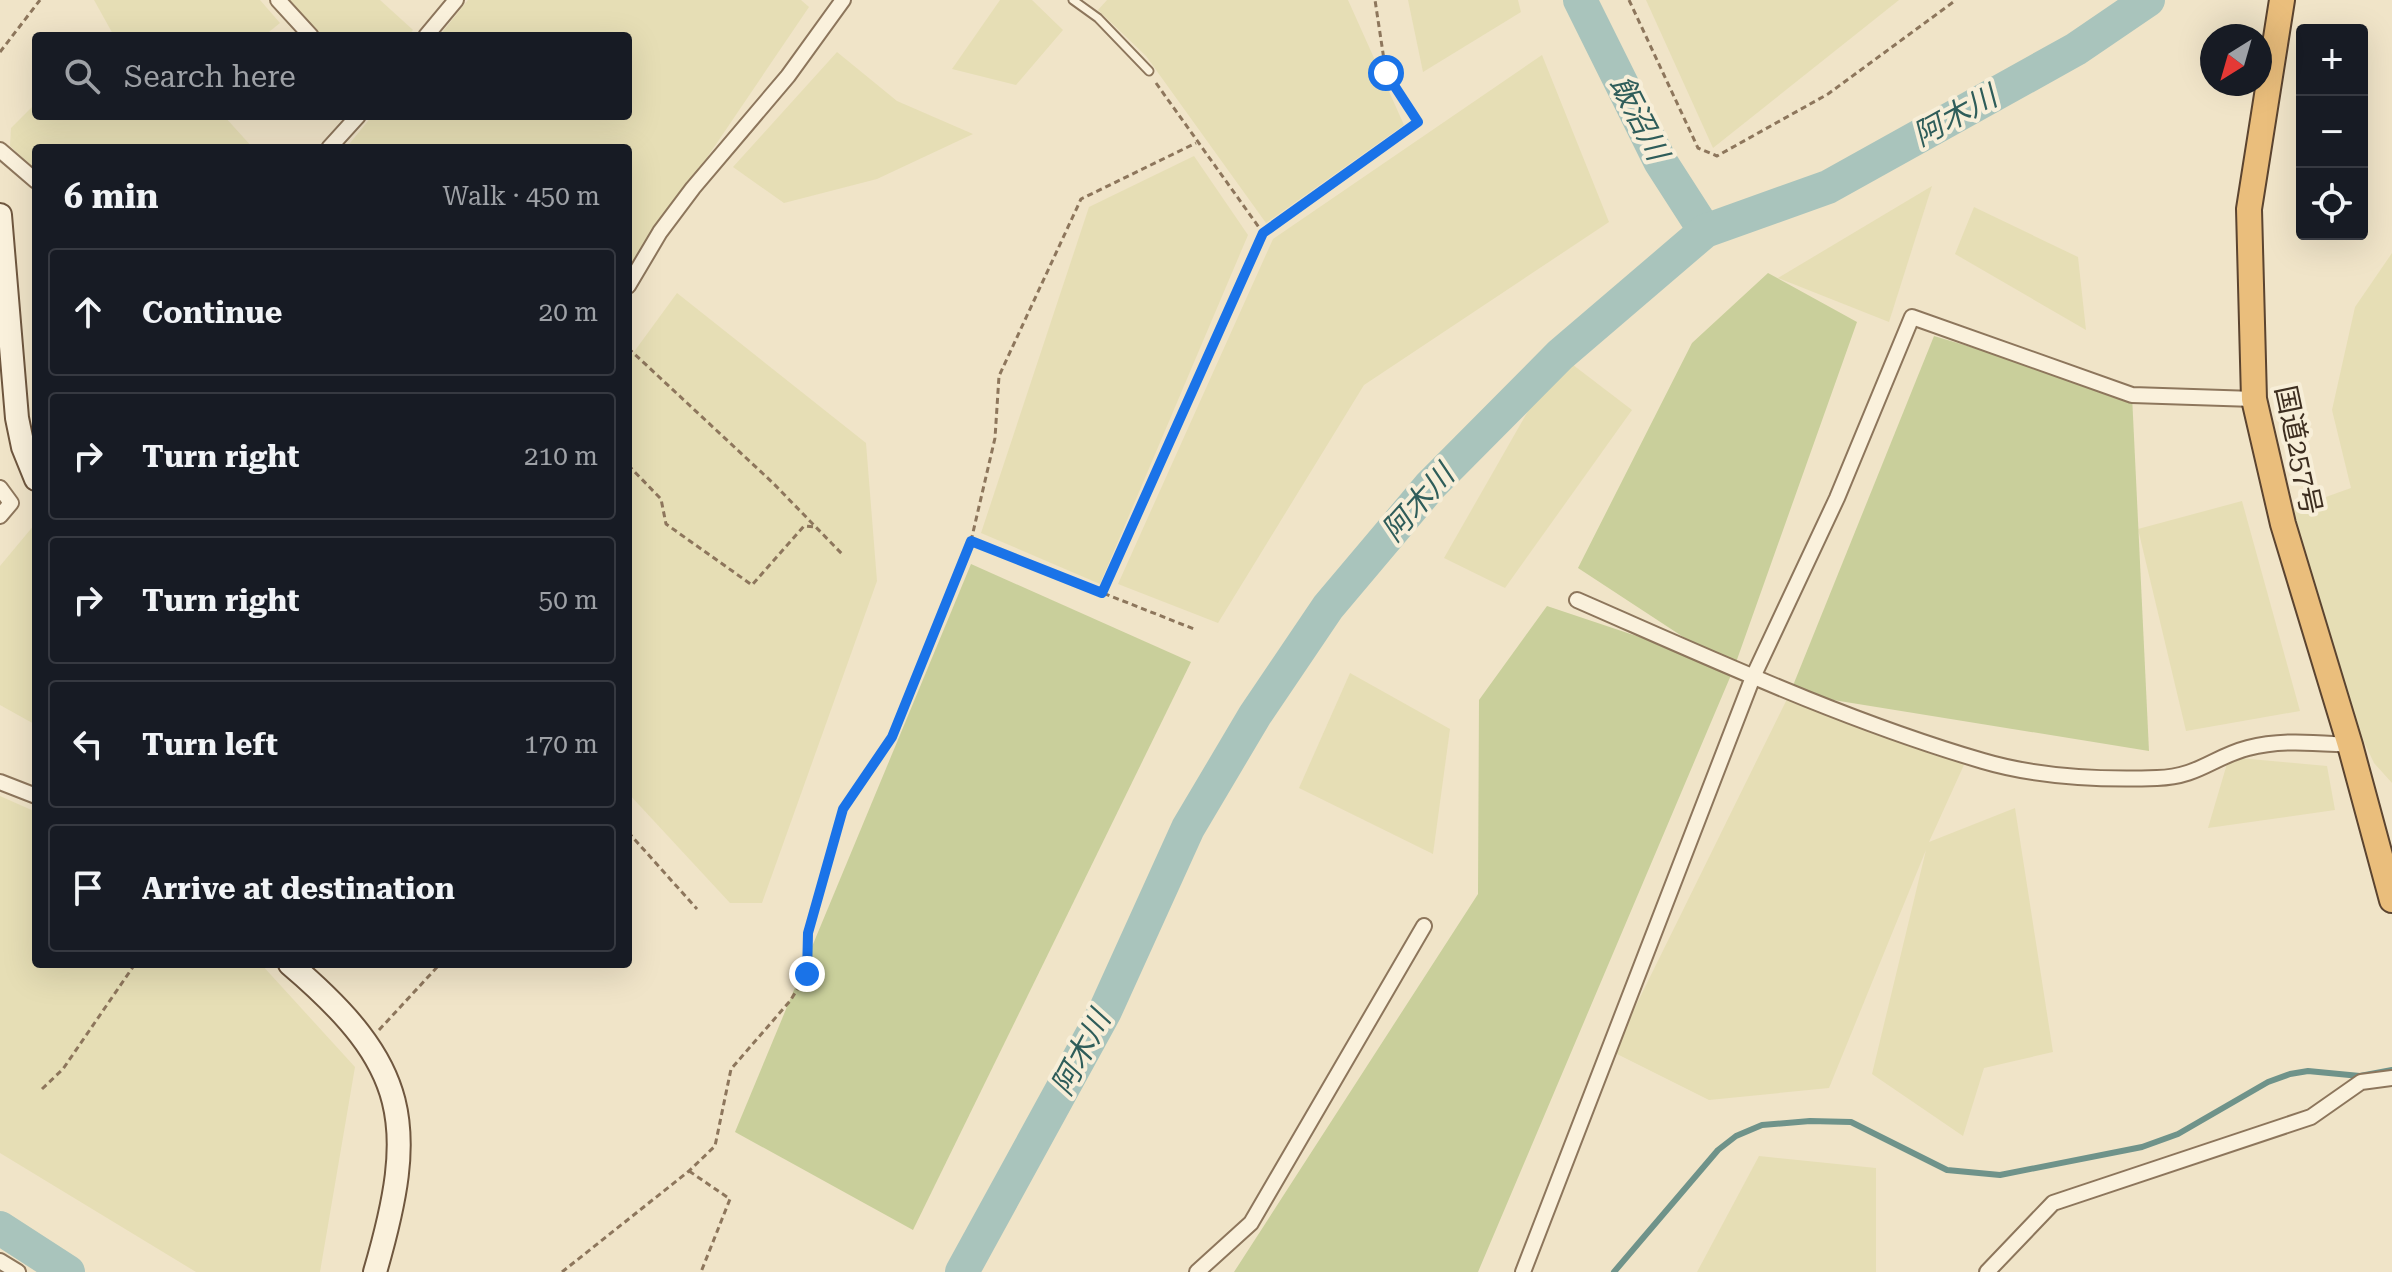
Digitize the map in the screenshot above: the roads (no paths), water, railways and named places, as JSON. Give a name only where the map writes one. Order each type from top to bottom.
[{"type":"highway","name":"国道257号","points":[[2282,0],[2249,209],[2254,399],[2283,524],[2387,858],[2392,900]]},
{"type":"main road","points":[[0,215],[17,418],[23,447],[32,469]]},
{"type":"main road","points":[[295,968],[369,1042],[384,1070],[396,1105],[399,1172],[375,1272]]},
{"type":"street","points":[[278,0],[307,32]]},
{"type":"street","points":[[429,32],[456,0]]},
{"type":"street","points":[[632,280],[676,210],[788,76],[843,0]]},
{"type":"street","points":[[333,144],[354,120]]},
{"type":"street","points":[[0,150],[32,178]]},
{"type":"street","points":[[1523,1272],[1753,677],[1837,498],[1912,317],[2132,395],[2254,399]]},
{"type":"street","points":[[0,488],[11,503],[0,516]]},
{"type":"street","points":[[1577,600],[1753,677],[1984,761],[2064,775],[2159,778],[2196,773],[2246,748],[2289,741],[2350,745]]},
{"type":"street","points":[[0,782],[32,794]]},
{"type":"street","points":[[1197,1272],[1251,1223],[1424,926]]},
{"type":"street","points":[[1987,1272],[2053,1203],[2311,1117],[2361,1082],[2392,1078]]},
{"type":"street","points":[[0,1261],[18,1272]]},
{"type":"lane","points":[[1073,0],[1098,18],[1149,71]]},
{"type":"waterway","name":"飯沼川","points":[[1580,0],[1660,161],[1705,231]]},
{"type":"waterway","name":"阿木川","points":[[962,1272],[1105,1011],[1188,828],[1255,715],[1328,607],[1430,486],[1560,355],[1705,231],[1828,187],[2076,49],[2148,0]]},
{"type":"waterway","points":[[1614,1272],[1718,1150],[1736,1136],[1762,1125],[1851,1122],[1947,1170],[2000,1175],[2142,1147],[2178,1134],[2268,1082],[2290,1074],[2308,1071],[2360,1076],[2392,1070]]},
{"type":"waterway","points":[[0,1228],[68,1272]]}]
